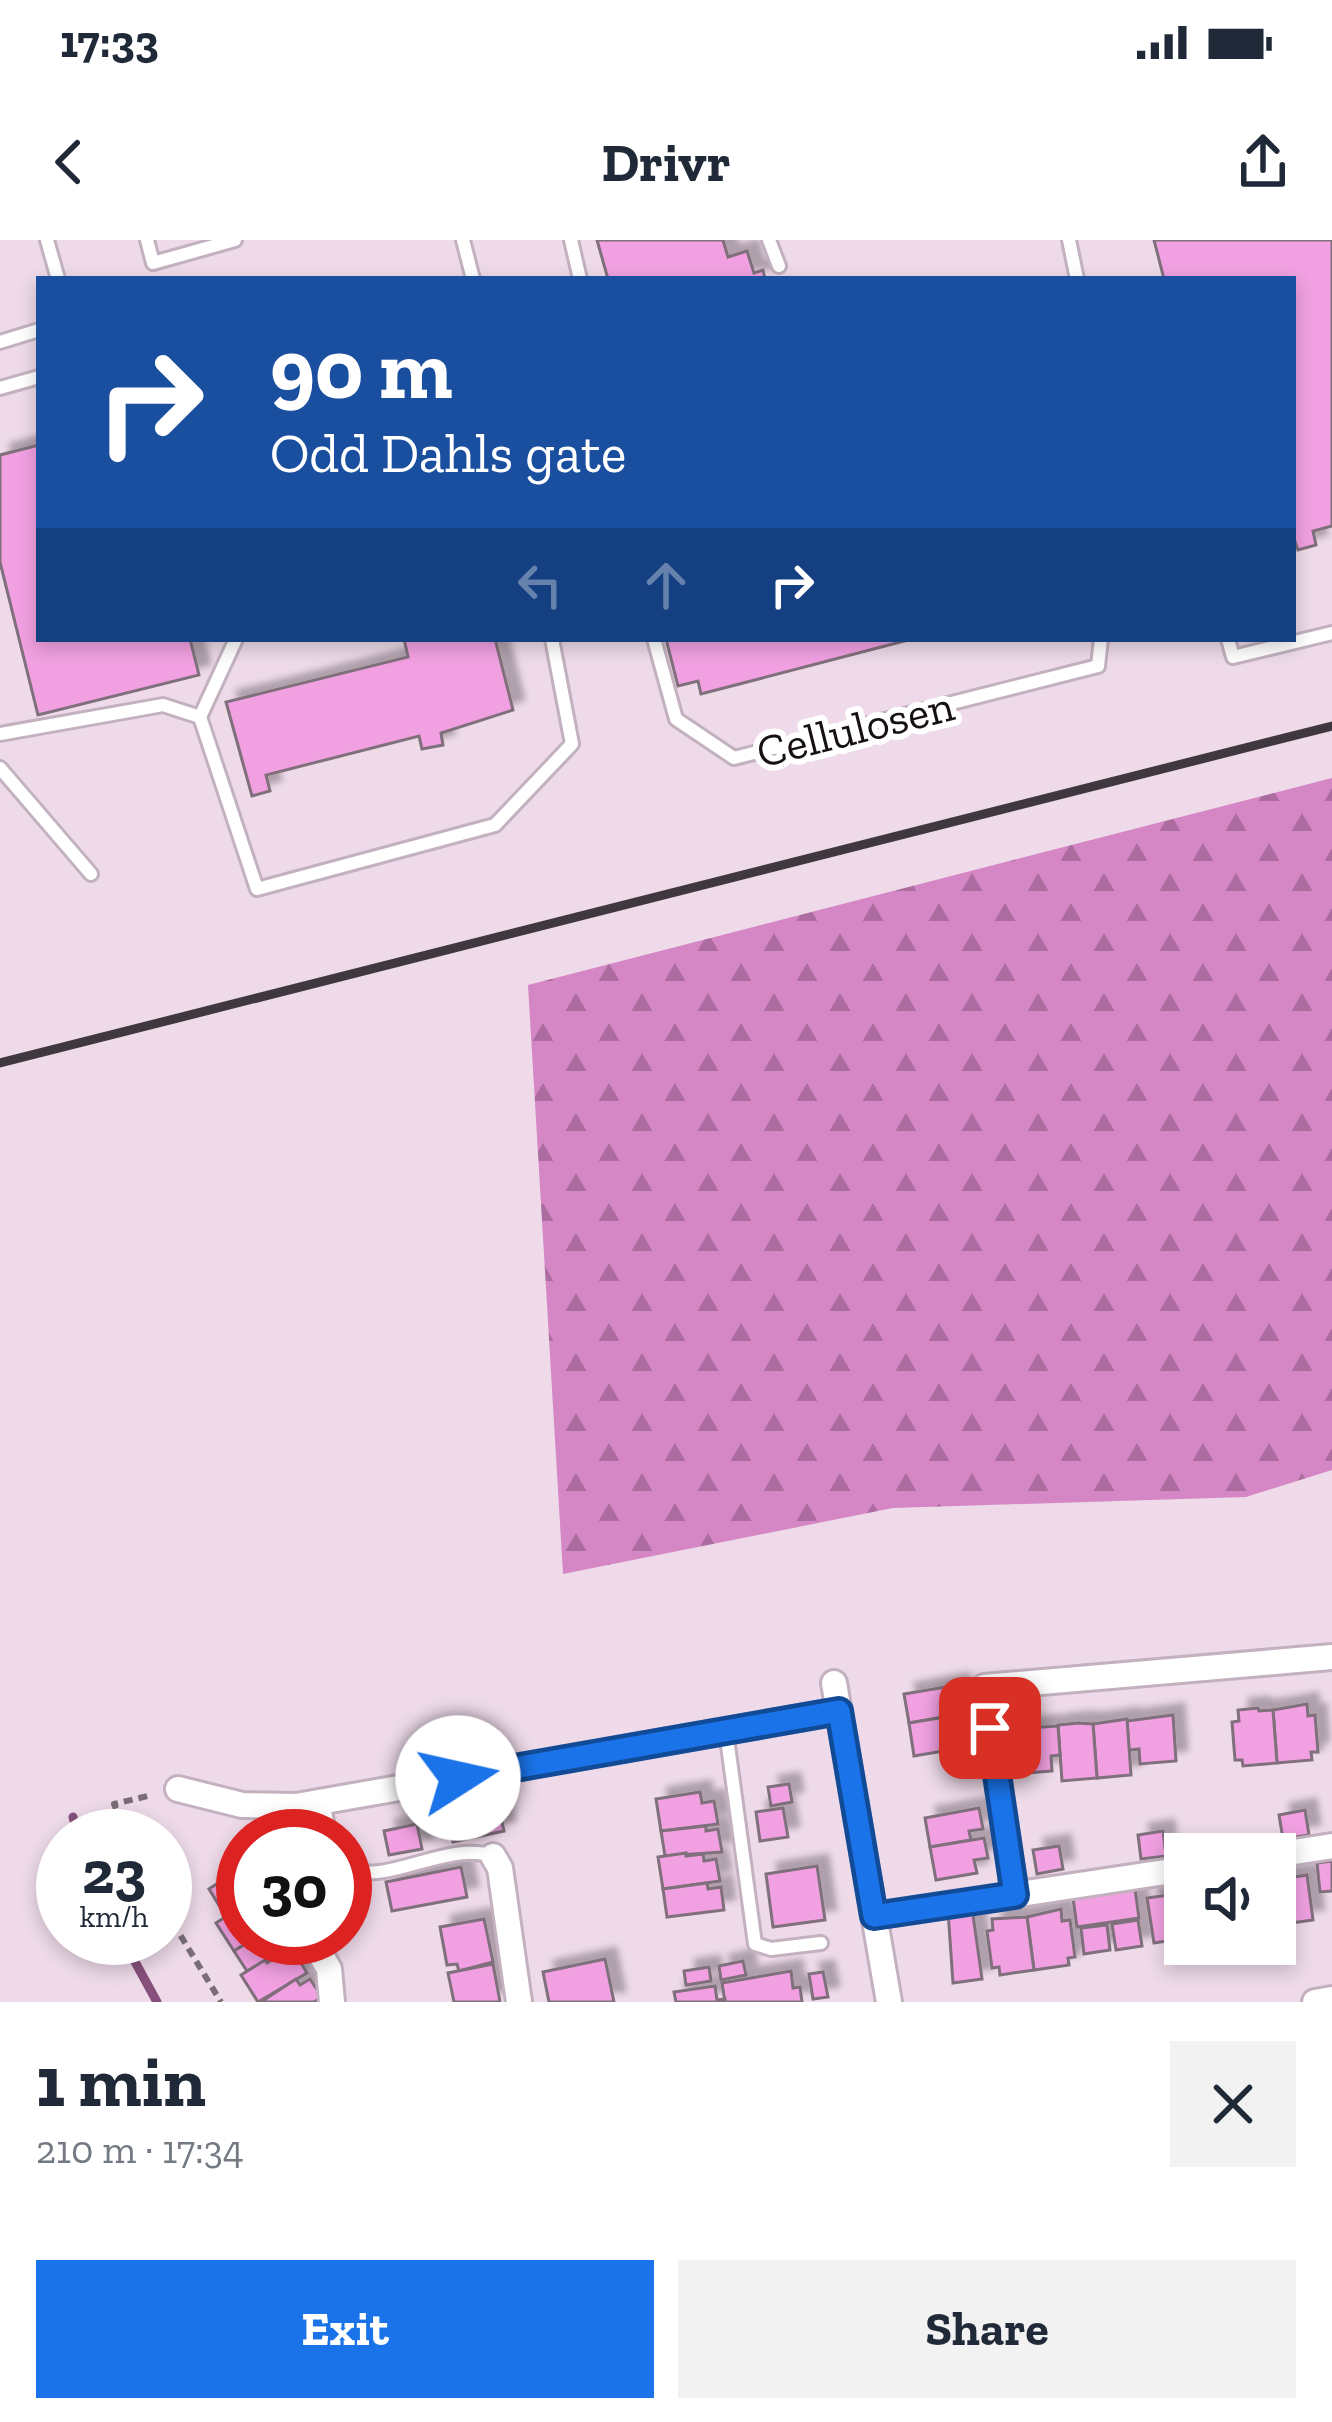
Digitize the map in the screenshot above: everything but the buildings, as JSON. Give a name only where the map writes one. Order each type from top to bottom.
[{"type":"street","points":[[1015,1895],[984,1687],[1332,1657]]},
{"type":"street","points":[[834,1683],[890,2002]]},
{"type":"street","points":[[178,1789],[242,1804],[296,1806],[839,1711]]},
{"type":"street","points":[[1296,1852],[1332,1846]]},
{"type":"street","points":[[493,1856],[502,1882],[520,2002]]},
{"type":"street","points":[[874,1916],[1164,1872]]},
{"type":"street","points":[[327,1965],[332,2002]]},
{"type":"street","points":[[1315,2002],[1332,2000]]},
{"type":"lane","points":[[47,240],[57,276]]},
{"type":"lane","points":[[147,240],[153,263],[235,240]]},
{"type":"lane","points":[[463,240],[472,276]]},
{"type":"lane","points":[[571,240],[579,276]]},
{"type":"lane","points":[[769,240],[779,266]]},
{"type":"lane","points":[[1069,240],[1076,276]]},
{"type":"lane","points":[[0,342],[36,331]]},
{"type":"lane","points":[[0,388],[36,378]]},
{"type":"lane","points":[[1296,642],[1332,633]]},
{"type":"lane","points":[[235,642],[200,717],[257,890],[495,825],[572,744],[553,642]]},
{"type":"lane","name":"Cellulosen","points":[[655,642],[676,719],[734,758],[1098,665],[1101,642]]},
{"type":"lane","points":[[1229,642],[1233,657],[1295,642]]},
{"type":"lane","points":[[0,734],[164,705],[200,717]]},
{"type":"lane","points":[[0,768],[91,874]]},
{"type":"lane","points":[[725,1731],[754,1944],[771,1949],[821,1943]]},
{"type":"lane","points":[[323,1802],[324,1809]]},
{"type":"lane","points":[[372,1872],[475,1850],[493,1856]]},
{"type":"path","points":[[116,1809],[114,1804],[178,1789]]},
{"type":"path","points":[[192,1954],[221,2002]]},
{"type":"green space","points":[[1332,778],[1332,1470],[1246,1497],[893,1508],[563,1574],[528,985]]},
{"type":"waterway","points":[[137,1965],[157,2002]]},
{"type":"railway","points":[[0,1063],[1332,726]]},
{"type":"route","points":[[458,1778],[839,1711],[874,1916],[1015,1895],[990,1728]]}]
